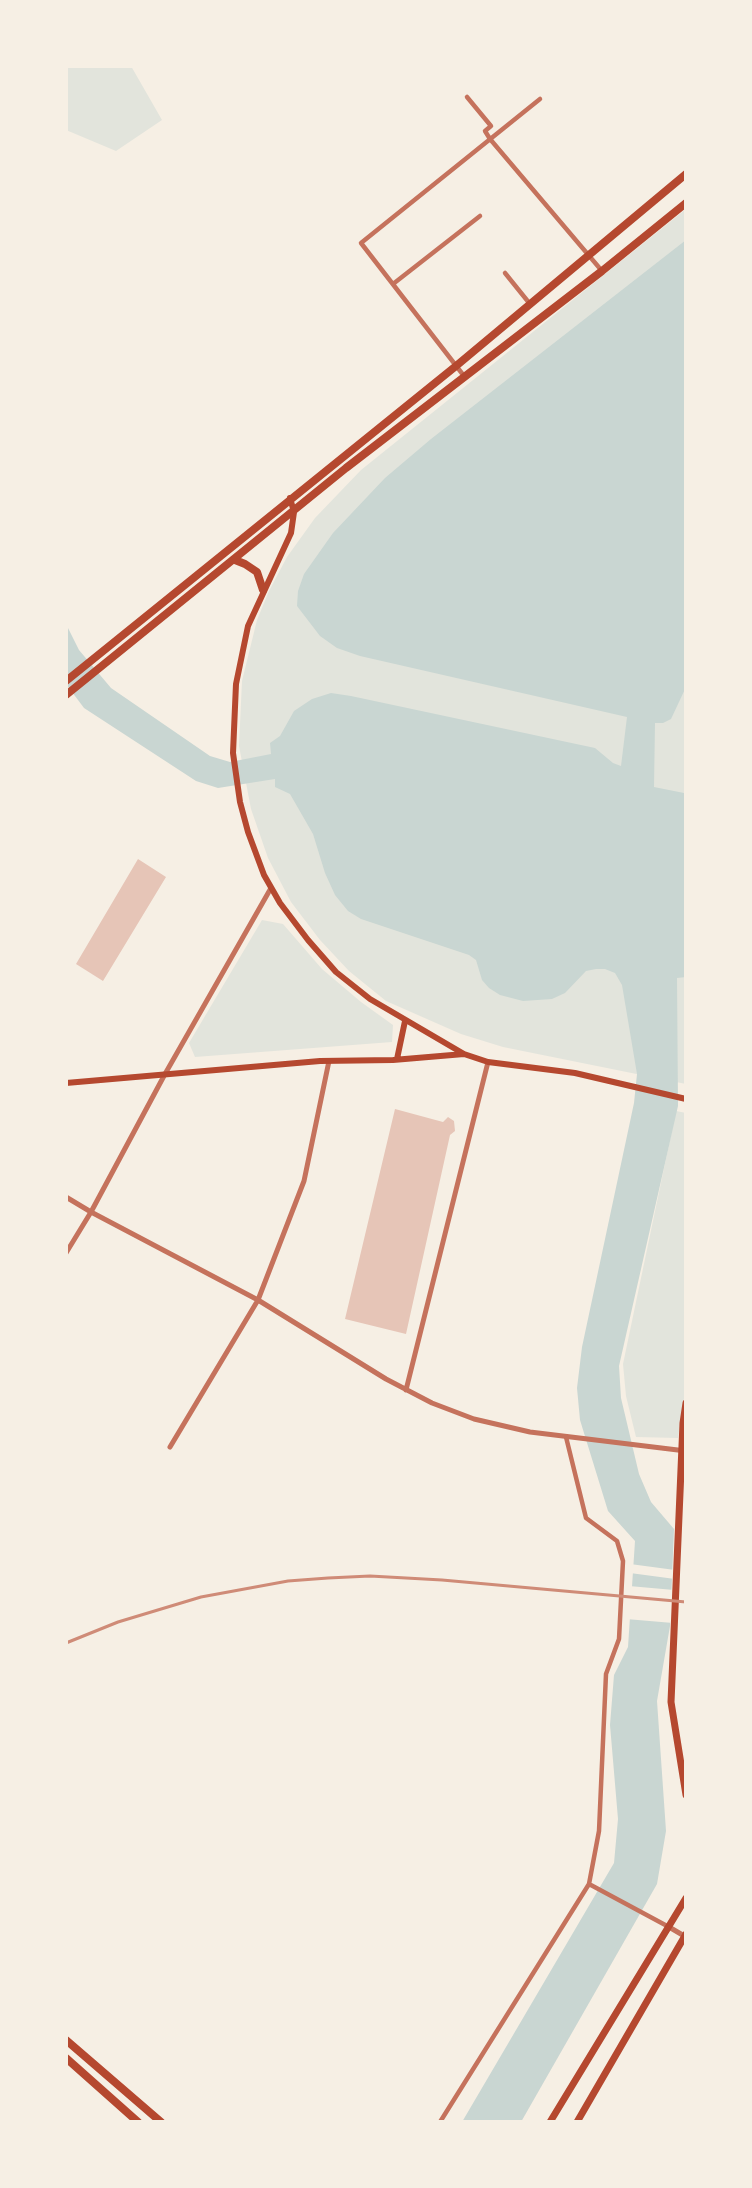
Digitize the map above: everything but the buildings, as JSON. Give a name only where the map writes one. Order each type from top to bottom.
[{"type":"highway","points":[[66,681],[456,366],[686,174]]},
{"type":"highway","points":[[68,694],[346,468],[602,271],[686,203]]},
{"type":"highway","points":[[234,560],[245,564],[256,573],[263,590]]},
{"type":"highway","points":[[66,2040],[161,2122]]},
{"type":"highway","points":[[66,2058],[138,2122]]},
{"type":"main road","points":[[290,498],[294,512],[291,534],[248,626],[238,665],[233,705],[233,753],[238,795],[255,854],[271,888],[292,921],[336,972],[370,999],[464,1054],[488,1062],[575,1073],[684,1098]]},
{"type":"main road","points":[[397,1059],[405,1021]]},
{"type":"main road","points":[[66,1083],[330,1061],[464,1054]]},
{"type":"main road","points":[[686,1403],[671,1702],[686,1796]]},
{"type":"main road","points":[[550,2122],[686,1898]]},
{"type":"main road","points":[[577,2122],[686,1936]]},
{"type":"street","points":[[467,97],[491,126],[485,131],[490,139],[602,271]]},
{"type":"street","points":[[465,376],[361,243],[540,99]]},
{"type":"street","points":[[393,284],[480,216]]},
{"type":"street","points":[[505,273],[530,304]]},
{"type":"street","points":[[66,1253],[271,888]]},
{"type":"street","points":[[170,1447],[258,1300],[304,1181],[330,1061]]},
{"type":"street","points":[[406,1390],[488,1062]]},
{"type":"street","points":[[66,1197],[258,1300],[406,1390],[432,1403],[474,1419],[530,1432],[684,1451]]},
{"type":"street","points":[[440,2122],[589,1884],[599,1831],[606,1674],[619,1639],[623,1561],[617,1541],[586,1518],[566,1437]]},
{"type":"street","points":[[589,1884],[686,1936]]},
{"type":"shaded area","points":[[66,66],[131,66],[162,120],[116,151],[66,130]]},
{"type":"shaded area","points":[[686,209],[686,1084],[503,1047],[461,1034],[386,1001],[349,971],[320,940],[291,902],[268,858],[251,809],[239,746],[242,681],[257,620],[287,557],[315,518],[361,470]]},
{"type":"shaded area","points":[[686,240],[686,687],[671,719],[663,723],[655,723],[654,787],[684,793],[686,806],[686,977],[677,978],[678,1106],[619,1366],[621,1398],[639,1474],[651,1502],[674,1529],[670,1626],[657,1701],[666,1831],[657,1884],[521,2122],[462,2122],[614,1863],[618,1819],[610,1725],[614,1675],[628,1647],[635,1541],[608,1511],[580,1420],[577,1388],[582,1347],[634,1103],[637,1074],[622,985],[615,973],[605,969],[596,969],[586,971],[565,993],[552,999],[523,1001],[500,995],[482,980],[476,960],[469,955],[361,919],[348,911],[335,895],[325,873],[313,834],[290,794],[275,787],[275,779],[218,788],[196,781],[84,708],[66,684],[66,624],[79,650],[111,688],[210,756],[230,762],[271,754],[270,743],[280,736],[294,711],[312,699],[331,693],[595,748],[613,763],[621,766],[627,717],[360,656],[337,648],[320,636],[297,606],[298,591],[304,574],[333,533],[385,478],[431,439]]},
{"type":"shaded area","points":[[262,920],[283,924],[322,969],[393,1025],[392,1042],[195,1057],[189,1043]]},
{"type":"shaded area","points":[[676,1111],[686,1113],[686,1385],[678,1438],[636,1437],[626,1396],[623,1364]]},
{"type":"pier","points":[[630,1564],[675,1570],[675,1579],[630,1573]]},
{"type":"pier","points":[[629,1586],[674,1590],[673,1623],[626,1619]]},
{"type":"railway","points":[[66,1643],[118,1622],[201,1597],[288,1581],[328,1578],[370,1576],[442,1580],[686,1602]]}]
